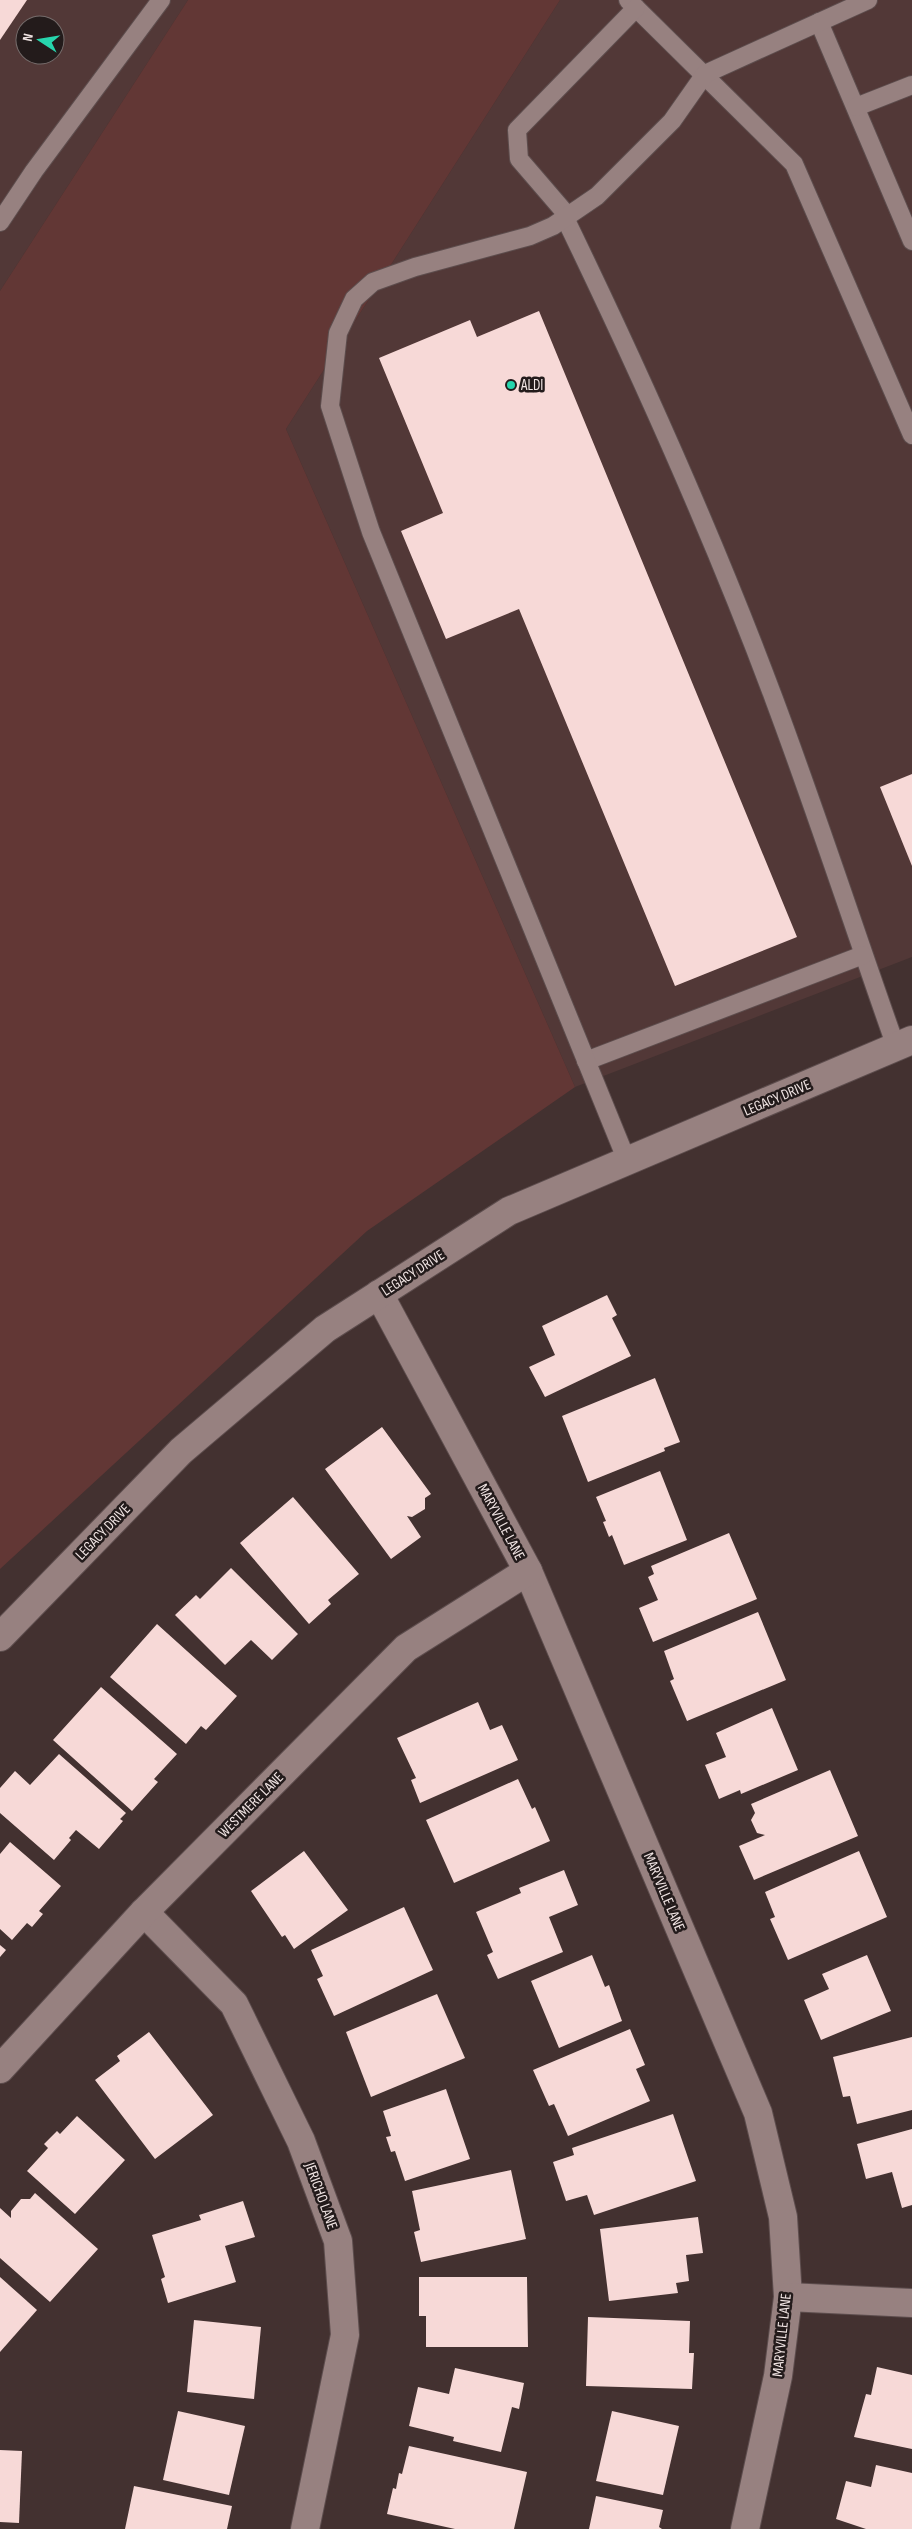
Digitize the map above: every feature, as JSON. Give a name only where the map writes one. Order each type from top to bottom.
[{"type":"street","name":"LEGACY DRIVE","points":[[0,1637],[181,1451],[325,1329],[509,1211],[904,1043]]},
{"type":"street","name":"MARYVILLE LANE","points":[[379,1294],[528,1571],[758,2113],[783,2217],[788,2297],[778,2376],[745,2529]]},
{"type":"street","name":"WESTMERE LANE","points":[[0,2069],[144,1912],[406,1648],[528,1571]]},
{"type":"street","name":"JERICHO LANE","points":[[144,1912],[234,2004],[302,2141],[338,2241],[345,2335],[305,2529]]},
{"type":"street","points":[[788,2297],[912,2302]]},
{"type":"lane","points":[[0,222],[34,171],[161,0]]},
{"type":"lane","points":[[627,1161],[371,532],[330,406],[338,333],[354,300],[373,282],[415,267],[530,236],[553,226],[597,196],[672,121],[704,74],[868,0]]},
{"type":"lane","points":[[904,1043],[863,955],[770,690],[689,489],[567,217],[519,159],[516,130],[632,4],[794,164],[912,435]]},
{"type":"lane","points":[[820,22],[912,241]]},
{"type":"lane","points":[[856,107],[912,85]]},
{"type":"lane","points":[[586,1062],[863,955]]},
{"type":"shaded area","points":[[0,0],[188,0],[0,291]]},
{"type":"shaded area","points":[[188,0],[560,0],[286,429],[575,1087],[367,1231],[0,1569],[0,291]]},
{"type":"shaded area","points":[[560,0],[912,0],[912,957],[575,1087],[286,429]]},
{"type":"building","points":[[0,0],[27,0],[15,15],[0,40]]},
{"type":"building","points":[[539,311],[797,937],[675,986],[519,609],[446,639],[401,531],[443,513],[379,358],[470,320],[477,337]]},
{"type":"building","points":[[912,774],[912,866],[880,787]]},
{"type":"building","points":[[607,1295],[617,1315],[612,1318],[631,1356],[545,1397],[529,1367],[555,1355],[542,1326]]},
{"type":"building","points":[[655,1378],[680,1442],[664,1448],[665,1451],[588,1482],[562,1416]]},
{"type":"building","points":[[382,1427],[431,1494],[425,1498],[425,1509],[412,1517],[407,1516],[421,1537],[391,1559],[325,1469]]},
{"type":"building","points":[[660,1471],[687,1540],[624,1565],[612,1535],[609,1537],[603,1522],[606,1521],[596,1497]]},
{"type":"building","points":[[293,1497],[359,1574],[328,1600],[331,1604],[309,1624],[240,1543]]},
{"type":"building","points":[[729,1533],[757,1599],[653,1642],[639,1608],[658,1600],[648,1577],[654,1574],[651,1566]]},
{"type":"building","points":[[231,1568],[298,1634],[272,1660],[251,1640],[225,1665],[175,1615],[196,1595],[200,1599]]},
{"type":"building","points":[[758,1612],[786,1680],[687,1721],[670,1681],[674,1679],[664,1651]]},
{"type":"building","points":[[157,1624],[237,1696],[206,1730],[201,1726],[186,1744],[110,1677]]},
{"type":"building","points":[[101,1687],[177,1754],[154,1779],[158,1782],[132,1811],[53,1740]]},
{"type":"building","points":[[478,1702],[490,1730],[502,1725],[518,1760],[420,1803],[411,1780],[416,1778],[397,1738]]},
{"type":"building","points":[[772,1708],[798,1770],[741,1794],[740,1790],[719,1799],[705,1765],[726,1757],[716,1733]]},
{"type":"building","points":[[59,1754],[126,1813],[120,1819],[123,1821],[99,1849],[76,1830],[69,1838],[71,1840],[54,1860],[0,1813],[0,1788],[15,1771],[30,1785]]},
{"type":"building","points":[[830,1770],[858,1836],[754,1880],[739,1846],[765,1835],[757,1833],[751,1820],[755,1813],[751,1804]]},
{"type":"building","points":[[518,1779],[532,1809],[535,1807],[550,1841],[454,1883],[426,1820]]},
{"type":"building","points":[[10,1842],[61,1886],[39,1911],[43,1914],[32,1927],[27,1923],[12,1940],[0,1929],[0,1854]]},
{"type":"building","points":[[304,1851],[348,1910],[294,1949],[285,1935],[282,1937],[251,1891]]},
{"type":"building","points":[[859,1851],[887,1917],[788,1960],[770,1919],[775,1917],[765,1892]]},
{"type":"building","points":[[564,1870],[578,1905],[549,1917],[563,1952],[498,1979],[487,1955],[493,1952],[476,1912],[521,1893],[519,1888]]},
{"type":"building","points":[[404,1907],[433,1970],[334,2016],[317,1979],[323,1976],[311,1950]]},
{"type":"building","points":[[0,1945],[6,1950],[0,1957]]},
{"type":"building","points":[[592,1955],[605,1987],[609,1985],[622,2021],[559,2048],[531,1981]]},
{"type":"building","points":[[867,1955],[891,2011],[821,2040],[804,2000],[829,1989],[822,1974]]},
{"type":"building","points":[[437,1994],[465,2058],[371,2097],[346,2032]]},
{"type":"building","points":[[630,2029],[645,2065],[636,2069],[650,2101],[568,2136],[554,2104],[549,2106],[533,2070]]},
{"type":"building","points":[[149,2032],[213,2115],[155,2159],[95,2080],[120,2061],[117,2056]]},
{"type":"building","points":[[912,2037],[912,2110],[857,2124],[850,2096],[843,2097],[833,2057]]},
{"type":"building","points":[[446,2089],[470,2159],[405,2181],[395,2151],[391,2152],[386,2137],[391,2136],[383,2111]]},
{"type":"building","points":[[673,2114],[696,2181],[594,2215],[587,2195],[566,2201],[553,2162],[574,2155],[572,2148]]},
{"type":"building","points":[[77,2116],[125,2160],[75,2214],[27,2171],[48,2148],[44,2144],[57,2131],[60,2134]]},
{"type":"building","points":[[912,2129],[912,2205],[902,2208],[892,2172],[866,2179],[857,2144]]},
{"type":"building","points":[[511,2170],[526,2239],[421,2262],[414,2232],[420,2230],[412,2191]]},
{"type":"building","points":[[35,2193],[98,2249],[50,2302],[0,2258],[0,2208],[11,2218],[11,2211],[21,2199],[30,2199]]},
{"type":"building","points":[[243,2201],[255,2237],[225,2246],[236,2282],[168,2303],[161,2279],[165,2277],[152,2235],[201,2220],[199,2215]]},
{"type":"building","points":[[698,2217],[703,2253],[686,2255],[689,2281],[676,2283],[678,2293],[609,2301],[600,2229]]},
{"type":"building","points":[[0,2277],[37,2310],[0,2352]]},
{"type":"building","points":[[419,2277],[527,2277],[528,2347],[426,2347],[426,2316],[419,2316]]},
{"type":"building","points":[[588,2317],[690,2321],[689,2353],[694,2353],[692,2389],[586,2386]]},
{"type":"building","points":[[194,2320],[261,2327],[254,2399],[187,2392]]},
{"type":"building","points":[[877,2367],[912,2375],[912,2449],[854,2437],[866,2394],[871,2395]]},
{"type":"building","points":[[455,2368],[524,2383],[519,2409],[512,2407],[501,2452],[453,2441],[454,2437],[409,2426],[418,2387],[449,2394]]},
{"type":"building","points":[[178,2411],[245,2426],[229,2495],[163,2480]]},
{"type":"building","points":[[612,2411],[679,2426],[663,2495],[596,2481]]},
{"type":"building","points":[[409,2446],[527,2472],[514,2529],[455,2529],[387,2514],[393,2488],[396,2489],[399,2473],[402,2474]]},
{"type":"building","points":[[0,2450],[22,2451],[19,2523],[0,2522]]},
{"type":"building","points":[[876,2465],[912,2473],[912,2529],[866,2529],[836,2519],[846,2481],[871,2487]]},
{"type":"building","points":[[134,2486],[232,2506],[227,2529],[125,2529]]},
{"type":"building","points":[[596,2496],[663,2510],[659,2527],[662,2529],[589,2529]]},
{"type":"place","name":"ALDI","points":[[511,385]]}]
